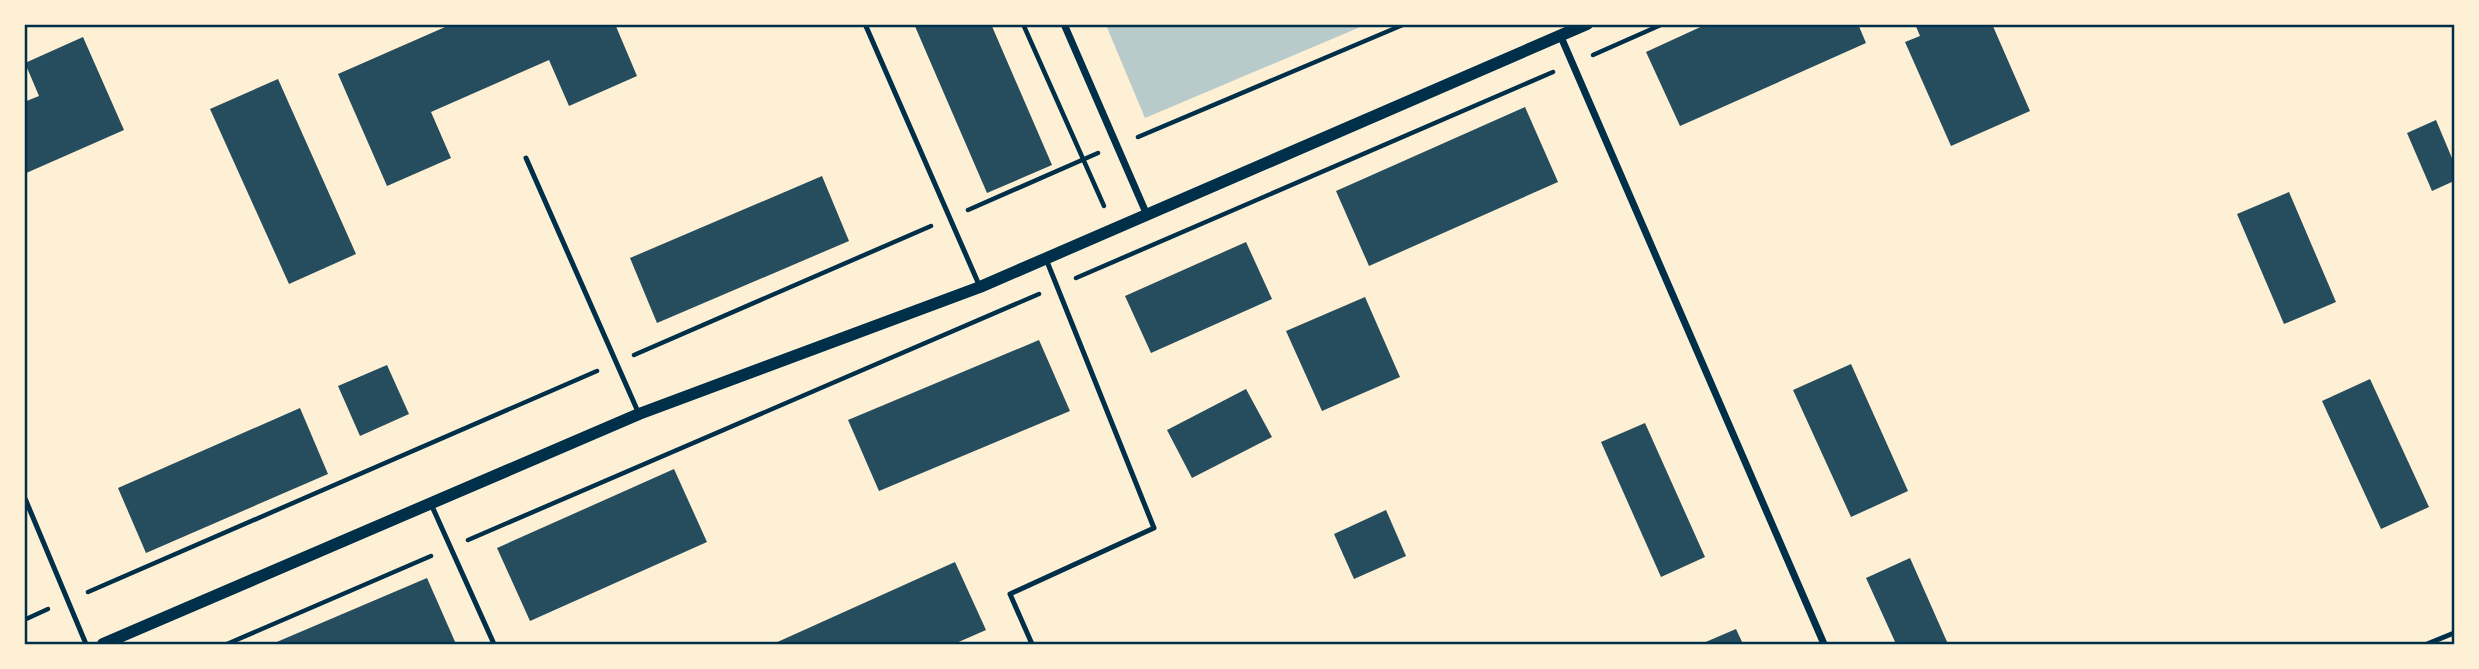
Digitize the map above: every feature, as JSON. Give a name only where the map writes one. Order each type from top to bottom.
[{"type":"street","points":[[1063,24],[1147,215]]},
{"type":"street","points":[[103,645],[639,414],[979,287],[1046,259],[1587,24]]},
{"type":"street","points":[[1561,37],[1824,645]]},
{"type":"lane","points":[[865,24],[979,287]]},
{"type":"lane","points":[[526,158],[639,414]]},
{"type":"lane","points":[[1032,645],[1010,594],[1154,528],[1046,259]]},
{"type":"lane","points":[[24,496],[86,645]]},
{"type":"lane","points":[[431,504],[494,645]]},
{"type":"lane","points":[[2427,645],[2455,633]]},
{"type":"path","points":[[1023,24],[1126,257]]},
{"type":"path","points":[[24,620],[948,218],[1405,24]]},
{"type":"path","points":[[227,645],[1663,24]]},
{"type":"shaded area","points":[[1106,25],[1365,25],[1145,118]]},
{"type":"building","points":[[452,24],[615,24],[637,76],[569,106],[549,60],[431,112],[451,158],[387,186],[338,74]]},
{"type":"building","points":[[914,24],[991,24],[1052,165],[987,193]]},
{"type":"building","points":[[1707,24],[1858,24],[1866,43],[1680,126],[1646,52]]},
{"type":"building","points":[[1915,24],[1992,24],[2030,111],[1951,146],[1905,42],[1920,36]]},
{"type":"building","points":[[83,37],[124,130],[24,174],[24,102],[39,96],[25,63]]},
{"type":"building","points":[[278,79],[356,254],[289,284],[210,109]]},
{"type":"building","points":[[1525,107],[1558,182],[1369,266],[1336,191]]},
{"type":"building","points":[[2436,120],[2454,163],[2454,181],[2432,191],[2407,133]]},
{"type":"building","points":[[822,176],[849,241],[657,323],[630,258]]},
{"type":"building","points":[[2289,192],[2336,302],[2284,324],[2237,214]]},
{"type":"building","points":[[1246,242],[1272,299],[1151,353],[1125,296]]},
{"type":"building","points":[[1365,297],[1400,377],[1322,411],[1286,331]]},
{"type":"building","points":[[1039,340],[1070,411],[879,491],[848,420]]},
{"type":"building","points":[[1851,364],[1908,491],[1851,517],[1793,390]]},
{"type":"building","points":[[387,365],[409,414],[360,436],[338,386]]},
{"type":"building","points":[[2370,379],[2429,507],[2381,529],[2322,401]]},
{"type":"building","points":[[1246,389],[1272,437],[1192,478],[1167,430]]},
{"type":"building","points":[[300,408],[328,474],[146,553],[118,488]]},
{"type":"building","points":[[1645,423],[1705,557],[1661,577],[1601,442]]},
{"type":"building","points":[[674,469],[707,542],[530,621],[497,548]]},
{"type":"building","points":[[1386,510],[1406,556],[1354,579],[1334,534]]},
{"type":"building","points":[[1910,558],[1948,644],[1896,644],[1866,578]]},
{"type":"building","points":[[955,562],[986,630],[954,644],[773,644]]},
{"type":"building","points":[[427,578],[456,644],[272,644]]},
{"type":"building","points":[[1736,629],[1743,644],[1701,644]]}]
